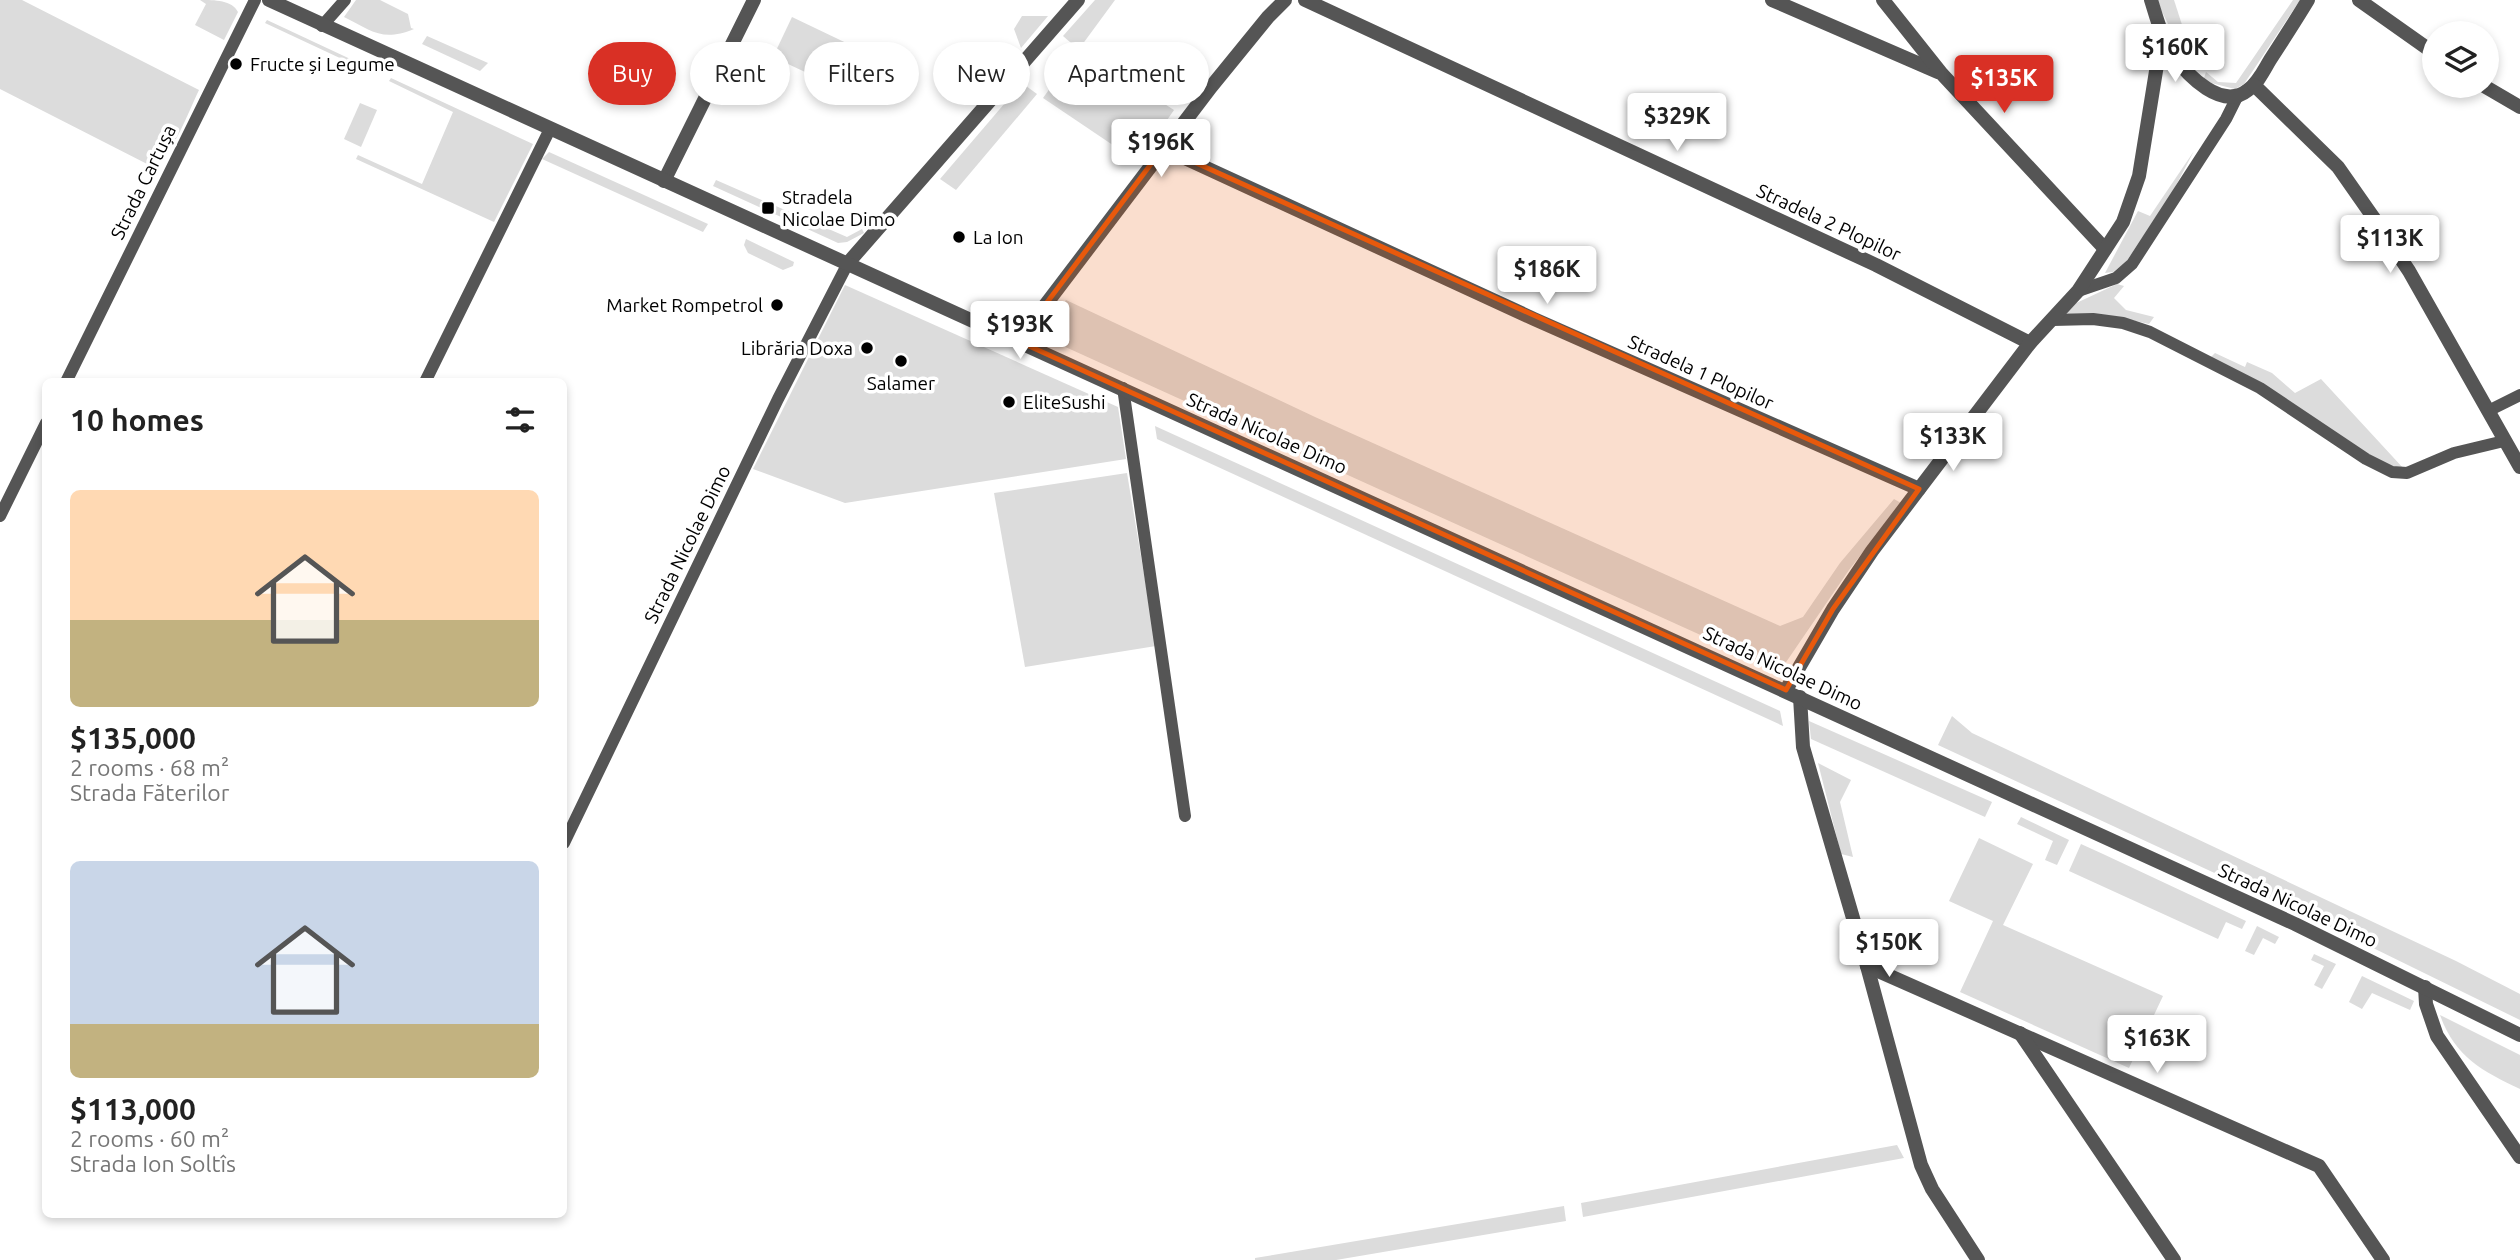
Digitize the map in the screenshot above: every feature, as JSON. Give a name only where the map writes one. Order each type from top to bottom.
[{"type":"street","name":"Strada Nicolae Dimo","points":[[269,0],[2305,928],[2520,1035]]},
{"type":"street","points":[[664,181],[754,0]]},
{"type":"street","points":[[848,263],[1078,0]]},
{"type":"street","points":[[1018,341],[1210,87],[1285,0]]},
{"type":"street","name":"Stradela 2 Plopilor","points":[[1306,0],[1876,265],[2030,343]]},
{"type":"street","points":[[1772,0],[1942,74]]},
{"type":"street","points":[[1883,0],[1942,74],[2105,249]]},
{"type":"street","points":[[2151,0],[2162,34],[2173,55],[2205,87],[2219,96],[2246,91],[2308,0]]},
{"type":"street","points":[[2359,0],[2422,45]]},
{"type":"street","points":[[1978,1260],[1932,1189],[1922,1165],[1803,747],[1793,693],[1833,609],[1872,551],[2030,343],[2078,291],[2123,222],[2139,176],[2162,34]]},
{"type":"street","points":[[2246,91],[2338,167],[2409,271],[2520,467]]},
{"type":"street","points":[[2499,95],[2520,107]]},
{"type":"street","name":"Stradela 1 Plopilor","points":[[1163,148],[1534,319],[1919,489]]},
{"type":"street","points":[[1867,966],[2319,1166],[2382,1260]]},
{"type":"street","points":[[2424,987],[2426,1004],[2437,1036],[2520,1157]]},
{"type":"street","points":[[2020,1033],[2174,1260]]},
{"type":"lane","name":"Strada Cartușa","points":[[68,378],[255,0]]},
{"type":"lane","points":[[322,26],[345,0]]},
{"type":"lane","points":[[2078,291],[2116,278],[2132,264],[2246,91]]},
{"type":"lane","points":[[427,378],[550,129]]},
{"type":"lane","name":"Strada Nicolae Dimo","points":[[567,837],[772,411],[848,263]]},
{"type":"lane","points":[[2053,320],[2093,319],[2123,323],[2150,332],[2260,388],[2355,452],[2392,472],[2407,473],[2454,453],[2504,441]]},
{"type":"lane","points":[[1123,388],[1185,816]]},
{"type":"lane","points":[[2488,411],[2520,395]]},
{"type":"lane","points":[[0,516],[42,431]]},
{"type":"highlighted area","points":[[1163,148],[1919,489],[1833,609],[1786,690],[1018,341]]},
{"type":"shaded area","points":[[0,0],[22,0],[199,90],[167,155],[153,167],[0,89]]},
{"type":"shaded area","points":[[200,0],[227,3],[238,12],[224,40],[195,25],[206,4]]},
{"type":"shaded area","points":[[356,0],[380,0],[408,14],[411,28],[414,29],[385,35],[362,27],[344,17]]},
{"type":"shaded area","points":[[1095,0],[1115,0],[1084,42],[1070,42],[1063,36]]},
{"type":"shaded area","points":[[2158,0],[2174,0],[2194,62],[2189,65],[2161,10]]},
{"type":"shaded area","points":[[2293,0],[2300,0],[2244,84],[2235,89],[2203,81],[2206,72],[2218,82],[2236,83]]},
{"type":"shaded area","points":[[1022,16],[1048,16],[1026,42],[1019,42],[1014,29]]},
{"type":"shaded area","points":[[792,17],[844,42],[804,42],[804,71],[790,65],[790,42],[780,42]]},
{"type":"shaded area","points":[[267,20],[376,71],[374,74],[265,23]]},
{"type":"shaded area","points":[[427,36],[488,63],[480,71],[422,44]]},
{"type":"shaded area","points":[[391,78],[533,144],[494,222],[356,159],[358,155],[422,184],[453,112],[389,81]]},
{"type":"shaded area","points":[[1030,89],[1037,94],[1030,102]]},
{"type":"shaded area","points":[[360,103],[377,110],[361,147],[344,139]]},
{"type":"shaded area","points":[[1003,105],[1028,105],[956,190],[940,179]]},
{"type":"shaded area","points":[[1053,105],[1166,105],[1174,110],[1138,162]]},
{"type":"shaded area","points":[[2194,151],[2173,191],[2126,262],[2113,272],[2105,273],[2138,211],[2150,216]]},
{"type":"shaded area","points":[[549,152],[708,224],[703,232],[542,159]]},
{"type":"shaded area","points":[[716,180],[847,237],[862,229],[864,233],[847,242],[838,243],[713,186]]},
{"type":"shaded area","points":[[746,239],[794,262],[793,266],[783,270],[748,253],[744,245]]},
{"type":"shaded area","points":[[2117,284],[2124,286],[2114,298],[2126,310],[2154,317],[2149,324],[2113,316],[2066,314],[2072,305]]},
{"type":"shaded area","points":[[845,285],[1118,407],[1126,459],[845,503],[753,469]]},
{"type":"shaded area","points":[[1066,300],[1315,417],[1780,626],[1803,617],[1840,563],[1894,499],[1901,503],[1849,570],[1780,671],[1039,335]]},
{"type":"shaded area","points":[[2215,353],[2245,367],[2247,362],[2272,373],[2295,393],[2321,379],[2404,469],[2388,466],[2211,357]]},
{"type":"shaded area","points":[[1155,426],[1780,711],[1783,726],[1157,439]]},
{"type":"shaded area","points":[[1127,473],[1156,646],[1025,667],[994,493]]},
{"type":"shaded area","points":[[1952,716],[1972,733],[2456,961],[2520,994],[2520,1020],[2316,920],[1938,745]]},
{"type":"shaded area","points":[[1809,721],[1992,802],[1985,817],[1811,739]]},
{"type":"shaded area","points":[[1818,763],[1851,780],[1840,802],[1853,857],[1841,854]]},
{"type":"shaded area","points":[[2021,817],[2069,840],[2057,865],[2045,860],[2053,841],[2017,824]]},
{"type":"shaded area","points":[[1979,838],[2033,864],[2003,925],[2163,996],[2129,1068],[1960,992],[1993,921],[1949,901]]},
{"type":"shaded area","points":[[2081,844],[2246,921],[2242,929],[2226,922],[2218,939],[2069,871]]},
{"type":"shaded area","points":[[2257,926],[2279,937],[2275,944],[2263,938],[2254,955],[2245,951]]},
{"type":"shaded area","points":[[2314,954],[2336,964],[2322,989],[2314,985],[2324,966],[2311,960]]},
{"type":"shaded area","points":[[2362,976],[2414,1001],[2410,1010],[2372,993],[2362,1009],[2349,1002]]},
{"type":"shaded area","points":[[2440,1015],[2520,1055],[2520,1089],[2471,1061],[2453,1042]]},
{"type":"shaded area","points":[[1897,1145],[1904,1158],[1583,1217],[1581,1203]]},
{"type":"shaded area","points":[[1564,1206],[1566,1221],[1336,1260],[1255,1260],[1255,1258]]},
{"type":"place","name":"Fructe și Legume","points":[[236,64]]},
{"type":"place","name":"Stradela Nicolae Dimo","points":[[768,208]]},
{"type":"place","name":"La Ion","points":[[959,237]]},
{"type":"place","name":"Market Rompetrol","points":[[777,305]]},
{"type":"place","name":"Librăria Doxa","points":[[867,348]]},
{"type":"place","name":"Salamer","points":[[901,361]]},
{"type":"place","name":"EliteSushi","points":[[1009,402]]}]
